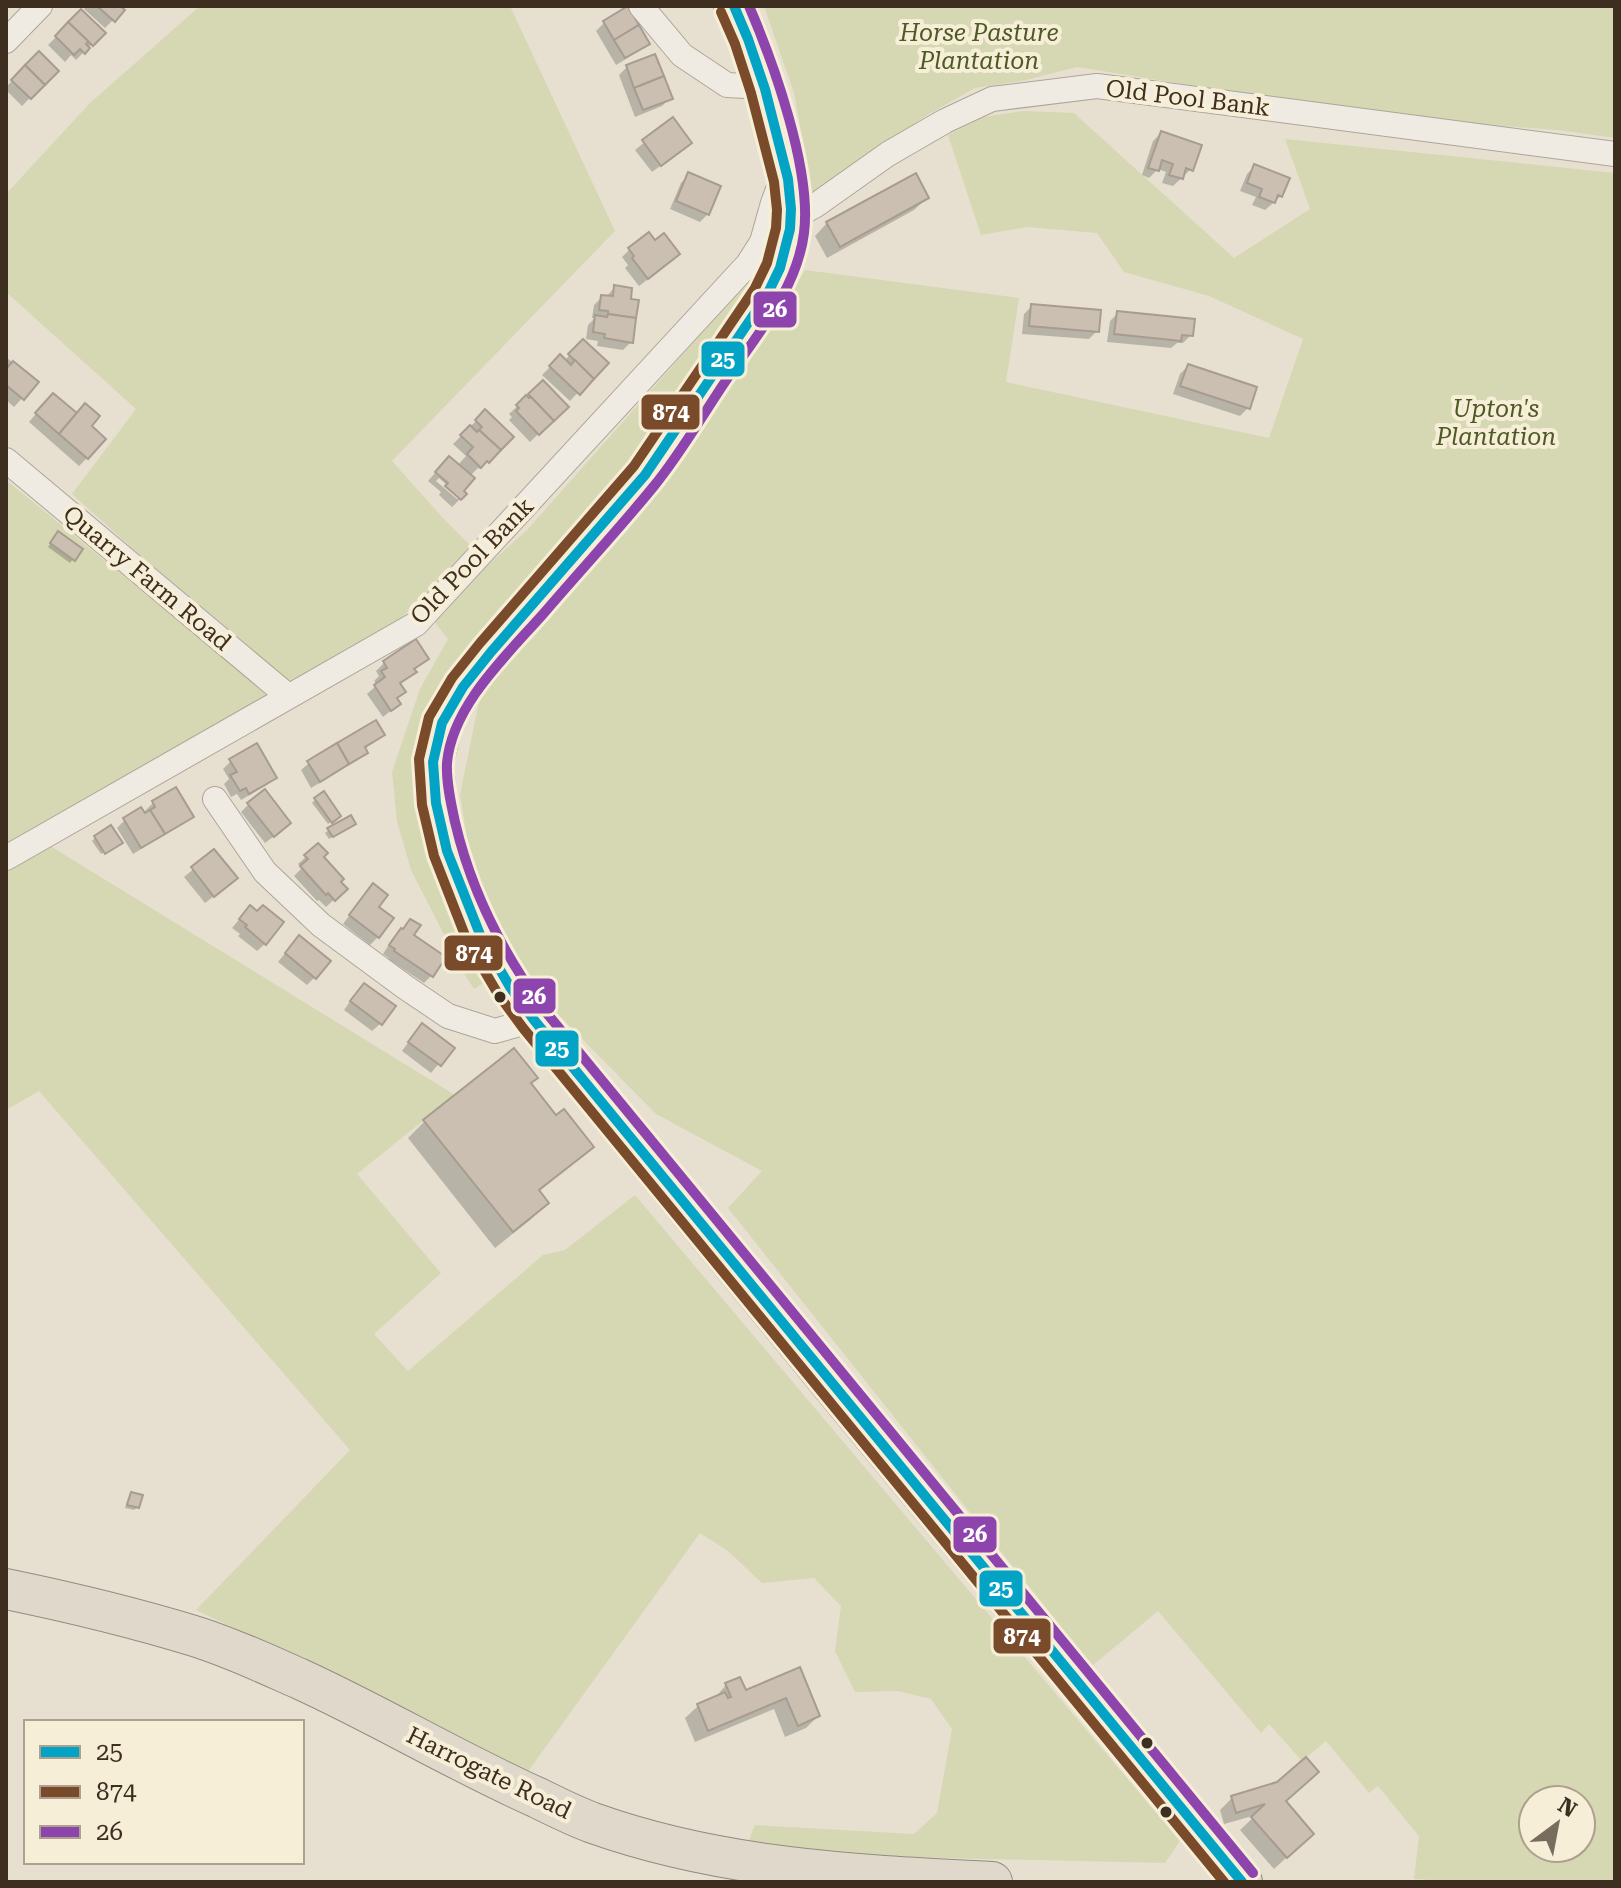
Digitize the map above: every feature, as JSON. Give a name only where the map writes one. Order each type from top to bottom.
[{"type":"highway","points":[[734,6],[766,87],[786,169],[791,219],[779,273],[645,475],[491,652],[463,687],[442,723],[433,762],[436,803],[447,851],[481,937],[510,987],[534,1020],[1242,1882]]},
{"type":"highway","name":"Harrogate Road","points":[[6,1589],[195,1637],[249,1657],[513,1787],[590,1822],[651,1842],[763,1865],[849,1874],[992,1882]]},
{"type":"street","points":[[6,41],[40,6]]},
{"type":"street","points":[[641,6],[682,55],[727,85],[766,87]]},
{"type":"street","name":"Old Pool Bank","points":[[791,219],[899,147],[992,99],[1097,86],[1615,154]]},
{"type":"street","name":"Old Pool Bank","points":[[6,858],[416,624],[748,264],[762,242],[786,169]]},
{"type":"street","name":"Quarry Farm Road","points":[[6,460],[288,696]]},
{"type":"street","points":[[215,799],[265,872],[321,925],[405,987],[448,1016],[495,1031],[534,1020]]},
{"type":"green space","points":[[200,6],[510,6],[615,231],[392,461],[472,547],[389,631],[283,684],[72,494],[136,409],[6,292],[6,194],[90,103]]},
{"type":"green space","name":"Horse Pasture Plantation","points":[[764,6],[1615,6],[1615,138],[1557,130],[1387,117],[1077,67],[1022,81],[975,88],[927,115],[840,174],[818,194],[812,192],[794,93]]},
{"type":"green space","name":"Upton's Plantation","points":[[1023,111],[1074,113],[1234,258],[1310,209],[1285,139],[1615,173],[1615,1882],[1414,1879],[1419,1836],[1378,1786],[1369,1793],[1326,1741],[1302,1761],[1269,1724],[1261,1733],[1158,1611],[1092,1666],[728,1208],[762,1171],[656,1114],[535,991],[483,905],[469,851],[460,795],[479,701],[535,626],[754,353],[805,270],[1019,298],[1006,382],[1269,438],[1303,339],[1209,296],[1124,272],[1097,233],[1027,227],[981,235],[948,135],[983,117]]},
{"type":"green space","points":[[755,273],[762,280],[626,476],[434,712],[493,977],[474,989],[411,870],[397,821],[392,772],[420,689],[448,639],[434,621],[450,599],[527,530]]},
{"type":"green space","points":[[6,480],[261,688],[266,696],[6,845]]},
{"type":"green space","points":[[47,844],[455,1095],[357,1174],[441,1273],[374,1334],[408,1371],[543,1255],[565,1250],[635,1195],[1180,1841],[1165,1863],[903,1857],[746,1847],[755,1825],[914,1834],[937,1813],[952,1729],[931,1699],[898,1691],[855,1692],[835,1651],[841,1606],[814,1578],[762,1583],[728,1551],[700,1533],[524,1777],[290,1655],[196,1610],[350,1450],[39,1091],[6,1110],[6,872]]},
{"type":"building","points":[[97,6],[120,6],[125,10],[115,22]]},
{"type":"building","points":[[628,6],[639,25],[614,40],[603,21]]},
{"type":"building","points":[[81,9],[106,33],[93,46],[68,22]]},
{"type":"building","points":[[68,22],[88,41],[86,44],[90,48],[85,54],[80,49],[74,55],[55,36]]},
{"type":"building","points":[[639,25],[650,44],[625,58],[614,40]]},
{"type":"building","points":[[39,51],[59,71],[45,85],[25,65]]},
{"type":"building","points":[[655,54],[664,76],[634,88],[626,65]]},
{"type":"building","points":[[25,65],[45,85],[31,99],[11,80]]},
{"type":"building","points":[[664,76],[673,99],[643,110],[634,88]]},
{"type":"building","points":[[673,117],[692,143],[661,166],[642,140]]},
{"type":"building","points":[[1161,131],[1202,145],[1193,171],[1186,168],[1183,179],[1169,175],[1173,164],[1162,160],[1159,171],[1148,168]]},
{"type":"building","points":[[1254,164],[1290,178],[1282,197],[1278,195],[1275,203],[1259,197],[1262,189],[1247,183]]},
{"type":"building","points":[[688,172],[721,186],[709,215],[676,201]]},
{"type":"building","points":[[916,173],[929,198],[840,247],[826,222]]},
{"type":"building","points":[[649,232],[655,240],[664,233],[680,254],[648,279],[628,248]]},
{"type":"building","points":[[614,285],[632,288],[631,299],[639,300],[636,318],[599,310],[601,295],[613,296]]},
{"type":"building","points":[[1031,304],[1101,310],[1099,332],[1029,326]]},
{"type":"building","points":[[1117,311],[1195,319],[1193,336],[1182,335],[1181,341],[1114,334]]},
{"type":"building","points":[[608,314],[636,318],[633,343],[604,338],[605,334],[593,332],[595,315],[607,317]]},
{"type":"building","points":[[583,339],[609,363],[594,379],[568,354]]},
{"type":"building","points":[[560,354],[571,365],[575,360],[594,379],[580,395],[549,366]]},
{"type":"building","points":[[13,361],[39,382],[24,400],[6,385],[6,369]]},
{"type":"building","points":[[1188,364],[1257,387],[1250,409],[1180,386]]},
{"type":"building","points":[[543,380],[569,407],[554,421],[528,394]]},
{"type":"building","points":[[53,393],[77,413],[59,434],[35,413]]},
{"type":"building","points":[[526,395],[554,421],[539,435],[516,411],[519,408],[516,405]]},
{"type":"building","points":[[85,403],[100,416],[92,426],[106,439],[88,459],[59,434]]},
{"type":"building","points":[[485,409],[514,437],[501,450],[479,430],[482,427],[475,420]]},
{"type":"building","points":[[470,425],[501,450],[481,468],[467,454],[473,447],[460,435]]},
{"type":"building","points":[[449,456],[475,478],[461,500],[435,472]]},
{"type":"building","points":[[58,531],[83,549],[75,561],[50,543]]},
{"type":"building","points":[[416,639],[429,659],[400,683],[406,692],[397,698],[401,704],[391,711],[374,685],[385,677],[381,671],[387,668],[383,661]]},
{"type":"building","points":[[376,720],[385,735],[365,747],[368,753],[349,764],[337,743]]},
{"type":"building","points":[[257,743],[277,778],[249,794],[246,788],[240,791],[230,775],[237,772],[229,759]]},
{"type":"building","points":[[337,743],[349,764],[320,782],[307,761]]},
{"type":"building","points":[[176,787],[194,817],[165,834],[150,810],[155,807],[152,801]]},
{"type":"building","points":[[265,789],[291,823],[274,837],[247,803]]},
{"type":"building","points":[[324,791],[341,816],[332,823],[314,798]]},
{"type":"building","points":[[141,807],[145,813],[150,810],[165,834],[141,848],[123,818]]},
{"type":"building","points":[[351,815],[356,824],[333,837],[327,828]]},
{"type":"building","points":[[111,825],[123,843],[105,854],[94,836]]},
{"type":"building","points":[[318,843],[328,853],[324,857],[344,879],[341,882],[348,889],[335,901],[300,866],[308,859],[304,855]]},
{"type":"building","points":[[214,849],[238,878],[214,897],[191,867]]},
{"type":"building","points":[[373,883],[388,895],[379,907],[394,918],[379,938],[349,915]]},
{"type":"building","points":[[250,905],[257,911],[263,905],[284,922],[266,945],[239,919]]},
{"type":"building","points":[[410,919],[421,925],[414,935],[446,957],[433,977],[389,945]]},
{"type":"building","points":[[299,935],[331,961],[316,979],[285,953]]},
{"type":"building","points":[[364,983],[396,1006],[382,1025],[350,1001]]},
{"type":"building","points":[[422,1023],[455,1048],[441,1066],[408,1042]]},
{"type":"building","points":[[514,1048],[538,1078],[531,1083],[556,1115],[564,1109],[594,1147],[539,1190],[549,1203],[513,1232],[423,1120]]},
{"type":"building","points":[[131,1492],[143,1495],[139,1508],[127,1505]]},
{"type":"building","points":[[800,1667],[820,1716],[798,1726],[786,1698],[708,1731],[697,1704],[725,1692],[728,1698],[731,1697],[725,1683],[740,1677],[746,1690]]},
{"type":"building","points":[[1306,1757],[1319,1772],[1286,1801],[1314,1834],[1287,1858],[1251,1817],[1265,1804],[1236,1813],[1231,1796],[1277,1782]]},
{"type":"transit line","name":"25","points":[[734,6],[765,89],[788,179],[790,229],[780,268],[767,295],[645,475],[491,652],[463,687],[442,723],[433,762],[436,803],[447,851],[481,937],[510,987],[534,1020],[1242,1882]]},
{"type":"transit line","name":"26","points":[[749,6],[769,57],[797,149],[805,208],[804,233],[794,272],[764,326],[664,473],[499,663],[470,701],[451,742],[447,763],[449,793],[462,848],[480,897],[503,945],[545,1011],[1253,1873]]},
{"type":"transit line","name":"874","points":[[721,12],[751,93],[774,182],[776,228],[767,263],[755,288],[634,466],[480,643],[452,678],[429,717],[419,759],[422,805],[434,856],[468,943],[498,994],[523,1028],[1224,1882]]}]
